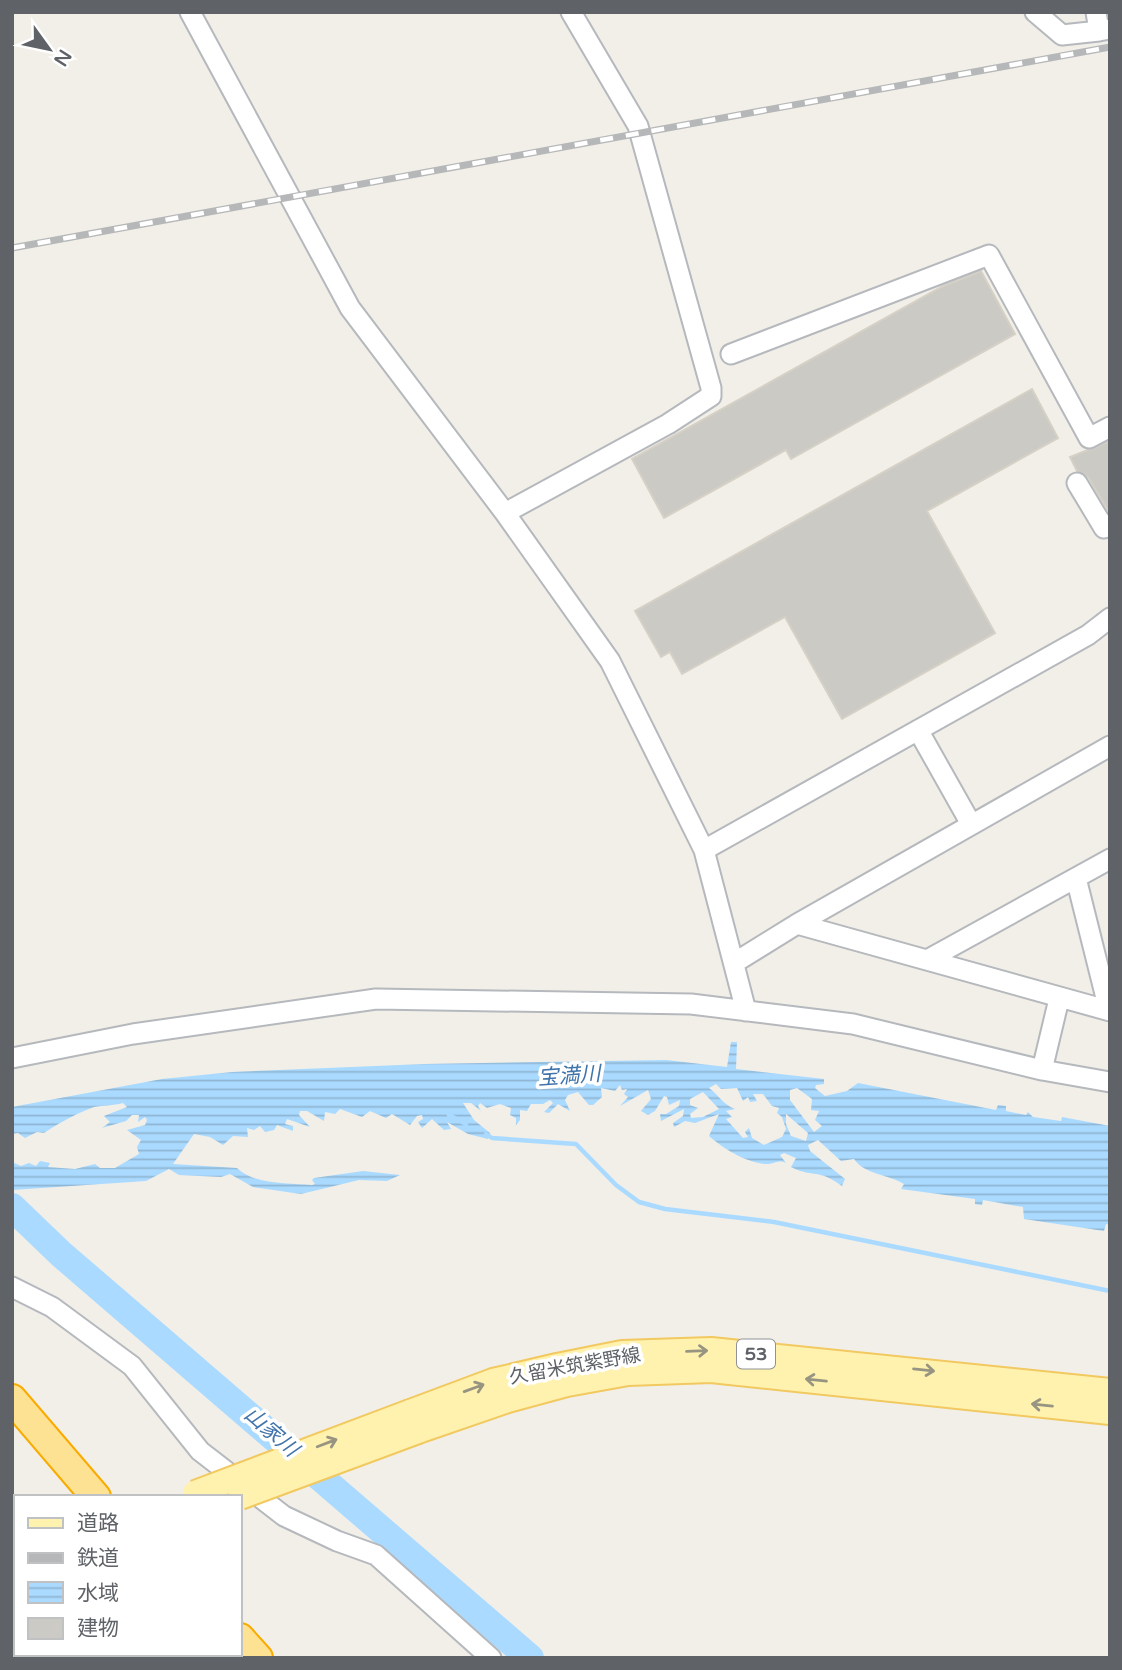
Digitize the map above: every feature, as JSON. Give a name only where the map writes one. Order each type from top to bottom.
[{"type":"highway","points":[[12,1399],[94,1495]]},
{"type":"highway","points":[[242,1640],[258,1658]]},
{"type":"main road","name":"久留米筑紫野線","points":[[242,1496],[414,1421],[493,1381],[622,1353],[711,1350],[889,1366],[1110,1391]]},
{"type":"main road","name":"久留米筑紫野線","points":[[190,1495],[414,1421],[567,1384],[628,1373],[711,1370],[1110,1412]]},
{"type":"street","points":[[190,12],[350,308],[505,513],[610,661],[704,850],[746,1011]]},
{"type":"street","points":[[505,513],[668,424],[710,396],[711,388],[638,126],[571,12]]},
{"type":"street","points":[[1035,12],[1062,36],[1102,24]]},
{"type":"street","points":[[731,354],[989,255],[1089,438],[1110,427]]},
{"type":"street","points":[[1077,483],[1104,528],[1110,524]]},
{"type":"street","points":[[704,850],[1088,635],[1110,618]]},
{"type":"street","points":[[918,730],[971,824]]},
{"type":"street","points":[[734,963],[1110,746]]},
{"type":"street","points":[[927,960],[1110,859]]},
{"type":"street","points":[[796,925],[1109,1011],[1076,878]]},
{"type":"street","points":[[12,1058],[133,1034],[376,999],[691,1004],[853,1024],[1042,1070],[1110,1082]]},
{"type":"street","points":[[1042,1070],[1059,999]]},
{"type":"street","points":[[12,1287],[52,1307],[132,1366],[200,1451],[214,1463],[284,1516],[337,1541],[376,1555],[491,1658]]},
{"type":"water","name":"宝満川","points":[[731,1042],[737,1042],[736,1069],[824,1079],[824,1084],[816,1085],[815,1088],[825,1096],[847,1091],[858,1083],[996,1110],[998,1105],[1006,1106],[1006,1111],[1026,1115],[1028,1112],[1033,1117],[1061,1121],[1062,1117],[1110,1126],[1110,1225],[1106,1224],[1104,1231],[1024,1219],[1023,1207],[983,1200],[982,1205],[975,1204],[975,1199],[901,1189],[904,1184],[864,1168],[854,1159],[841,1161],[818,1140],[808,1145],[810,1151],[845,1179],[842,1186],[827,1177],[791,1167],[796,1158],[784,1153],[780,1155],[786,1163],[765,1164],[750,1161],[709,1136],[719,1114],[695,1123],[685,1121],[674,1127],[673,1123],[683,1116],[684,1109],[661,1121],[660,1114],[666,1114],[679,1106],[680,1100],[669,1105],[667,1097],[664,1096],[655,1111],[648,1115],[641,1111],[651,1099],[648,1090],[620,1106],[628,1097],[624,1094],[627,1089],[622,1090],[620,1085],[615,1091],[601,1088],[602,1097],[593,1105],[589,1105],[578,1092],[568,1095],[565,1100],[570,1111],[558,1104],[549,1113],[544,1112],[553,1103],[550,1100],[543,1104],[531,1104],[527,1111],[520,1110],[520,1120],[516,1125],[516,1118],[510,1115],[511,1108],[500,1104],[487,1108],[480,1103],[478,1106],[481,1111],[471,1103],[463,1103],[474,1120],[490,1133],[488,1139],[468,1134],[447,1122],[451,1129],[444,1130],[432,1119],[422,1128],[418,1122],[423,1119],[422,1115],[417,1116],[410,1125],[392,1114],[386,1118],[370,1111],[362,1117],[340,1109],[335,1114],[325,1112],[324,1121],[307,1111],[300,1111],[299,1115],[310,1127],[287,1119],[285,1124],[293,1126],[293,1131],[277,1125],[274,1130],[265,1132],[260,1126],[254,1130],[247,1128],[248,1137],[233,1136],[223,1145],[210,1137],[194,1134],[173,1164],[237,1168],[253,1178],[312,1185],[315,1184],[312,1180],[314,1178],[363,1171],[400,1175],[387,1181],[359,1180],[301,1194],[253,1187],[230,1174],[221,1177],[179,1175],[169,1169],[146,1181],[12,1190],[12,1162],[21,1166],[29,1163],[36,1166],[40,1161],[50,1163],[48,1167],[75,1169],[95,1164],[100,1168],[115,1168],[139,1154],[137,1147],[141,1140],[127,1130],[145,1125],[147,1120],[145,1117],[138,1122],[139,1115],[132,1115],[126,1121],[102,1128],[110,1122],[104,1116],[127,1107],[123,1103],[97,1106],[44,1133],[37,1132],[25,1138],[18,1133],[12,1134],[12,1107],[162,1079],[232,1072],[424,1064],[666,1060],[727,1067]],"holes":[[[716,1084],[721,1089],[737,1088],[743,1101],[748,1097],[750,1102],[757,1101],[753,1094],[763,1094],[772,1106],[779,1108],[777,1113],[782,1117],[786,1129],[782,1137],[764,1145],[752,1138],[749,1128],[745,1132],[748,1137],[743,1138],[726,1119],[732,1117],[726,1111],[735,1109],[709,1088]],[[797,1088],[812,1099],[811,1110],[819,1111],[815,1120],[822,1126],[814,1132],[790,1100],[790,1090]],[[703,1092],[719,1109],[703,1117],[691,1118],[690,1114],[698,1108],[690,1105],[690,1099]],[[786,1114],[808,1133],[806,1141],[791,1136],[786,1124]]]},
{"type":"building","points":[[981,271],[1015,334],[791,459],[786,450],[664,518],[632,459],[943,286]]},
{"type":"building","points":[[1032,389],[1058,438],[927,511],[995,633],[842,719],[785,617],[682,674],[670,652],[661,657],[635,611]]},
{"type":"building","points":[[1110,441],[1109,512],[1088,477],[1077,471],[1070,457]]},
{"type":"waterway","points":[[449,1115],[466,1124]]},
{"type":"waterway","points":[[486,1134],[492,1138],[576,1144],[616,1185],[639,1202],[665,1209],[774,1222],[1110,1291]]},
{"type":"waterway","name":"山家川","points":[[12,1207],[61,1254],[530,1658]]},
{"type":"railway","points":[[12,248],[1110,47]]}]
